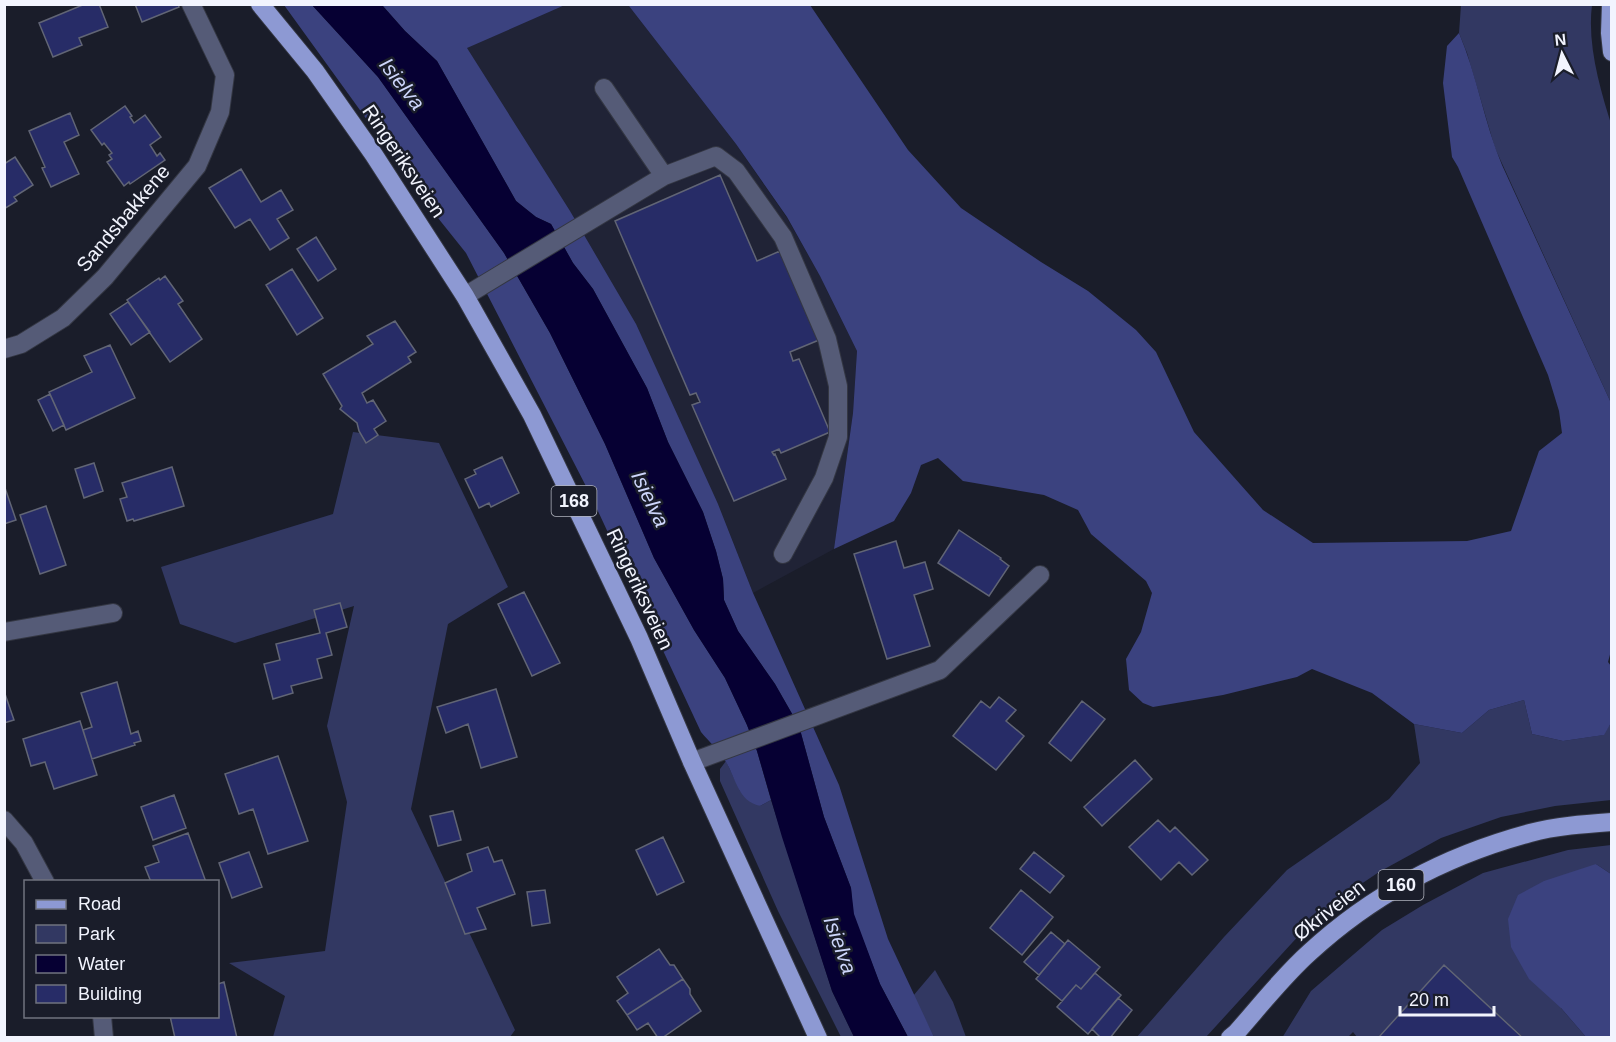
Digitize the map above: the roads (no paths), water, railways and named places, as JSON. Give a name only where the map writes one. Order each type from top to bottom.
[{"type":"main road","name":"Ringeriksveien","points":[[260,4],[315,71],[386,173],[465,296],[532,415],[639,638],[818,1038]]},
{"type":"main road","points":[[1611,4],[1611,52]]},
{"type":"main road","name":"Økriveien","points":[[1234,1036],[1309,953],[1351,917],[1388,892],[1436,866],[1521,836],[1577,825],[1611,822]]},
{"type":"street","name":"Sandsbakkene","points":[[4,349],[21,344],[63,318],[105,277],[196,166],[220,112],[225,75],[191,4]]},
{"type":"street","points":[[604,88],[664,176]]},
{"type":"street","points":[[465,296],[664,176],[716,156],[736,171],[783,237],[827,339],[838,386],[838,437],[824,478],[783,554]]},
{"type":"street","points":[[693,762],[940,670],[1040,574]]},
{"type":"street","points":[[4,632],[113,613]]},
{"type":"street","points":[[4,820],[24,843],[44,880]]},
{"type":"street","points":[[102,1018],[104,1038]]},
{"type":"water","name":"Isielva","points":[[312,5],[382,5],[405,31],[437,61],[516,201],[536,217],[551,224],[573,263],[593,289],[647,388],[668,442],[703,512],[723,579],[724,600],[738,631],[775,684],[799,726],[824,817],[851,888],[854,914],[880,984],[908,1037],[854,1037],[832,991],[747,725],[725,678],[694,630],[654,558],[605,444],[550,333],[504,253],[378,77]]}]
